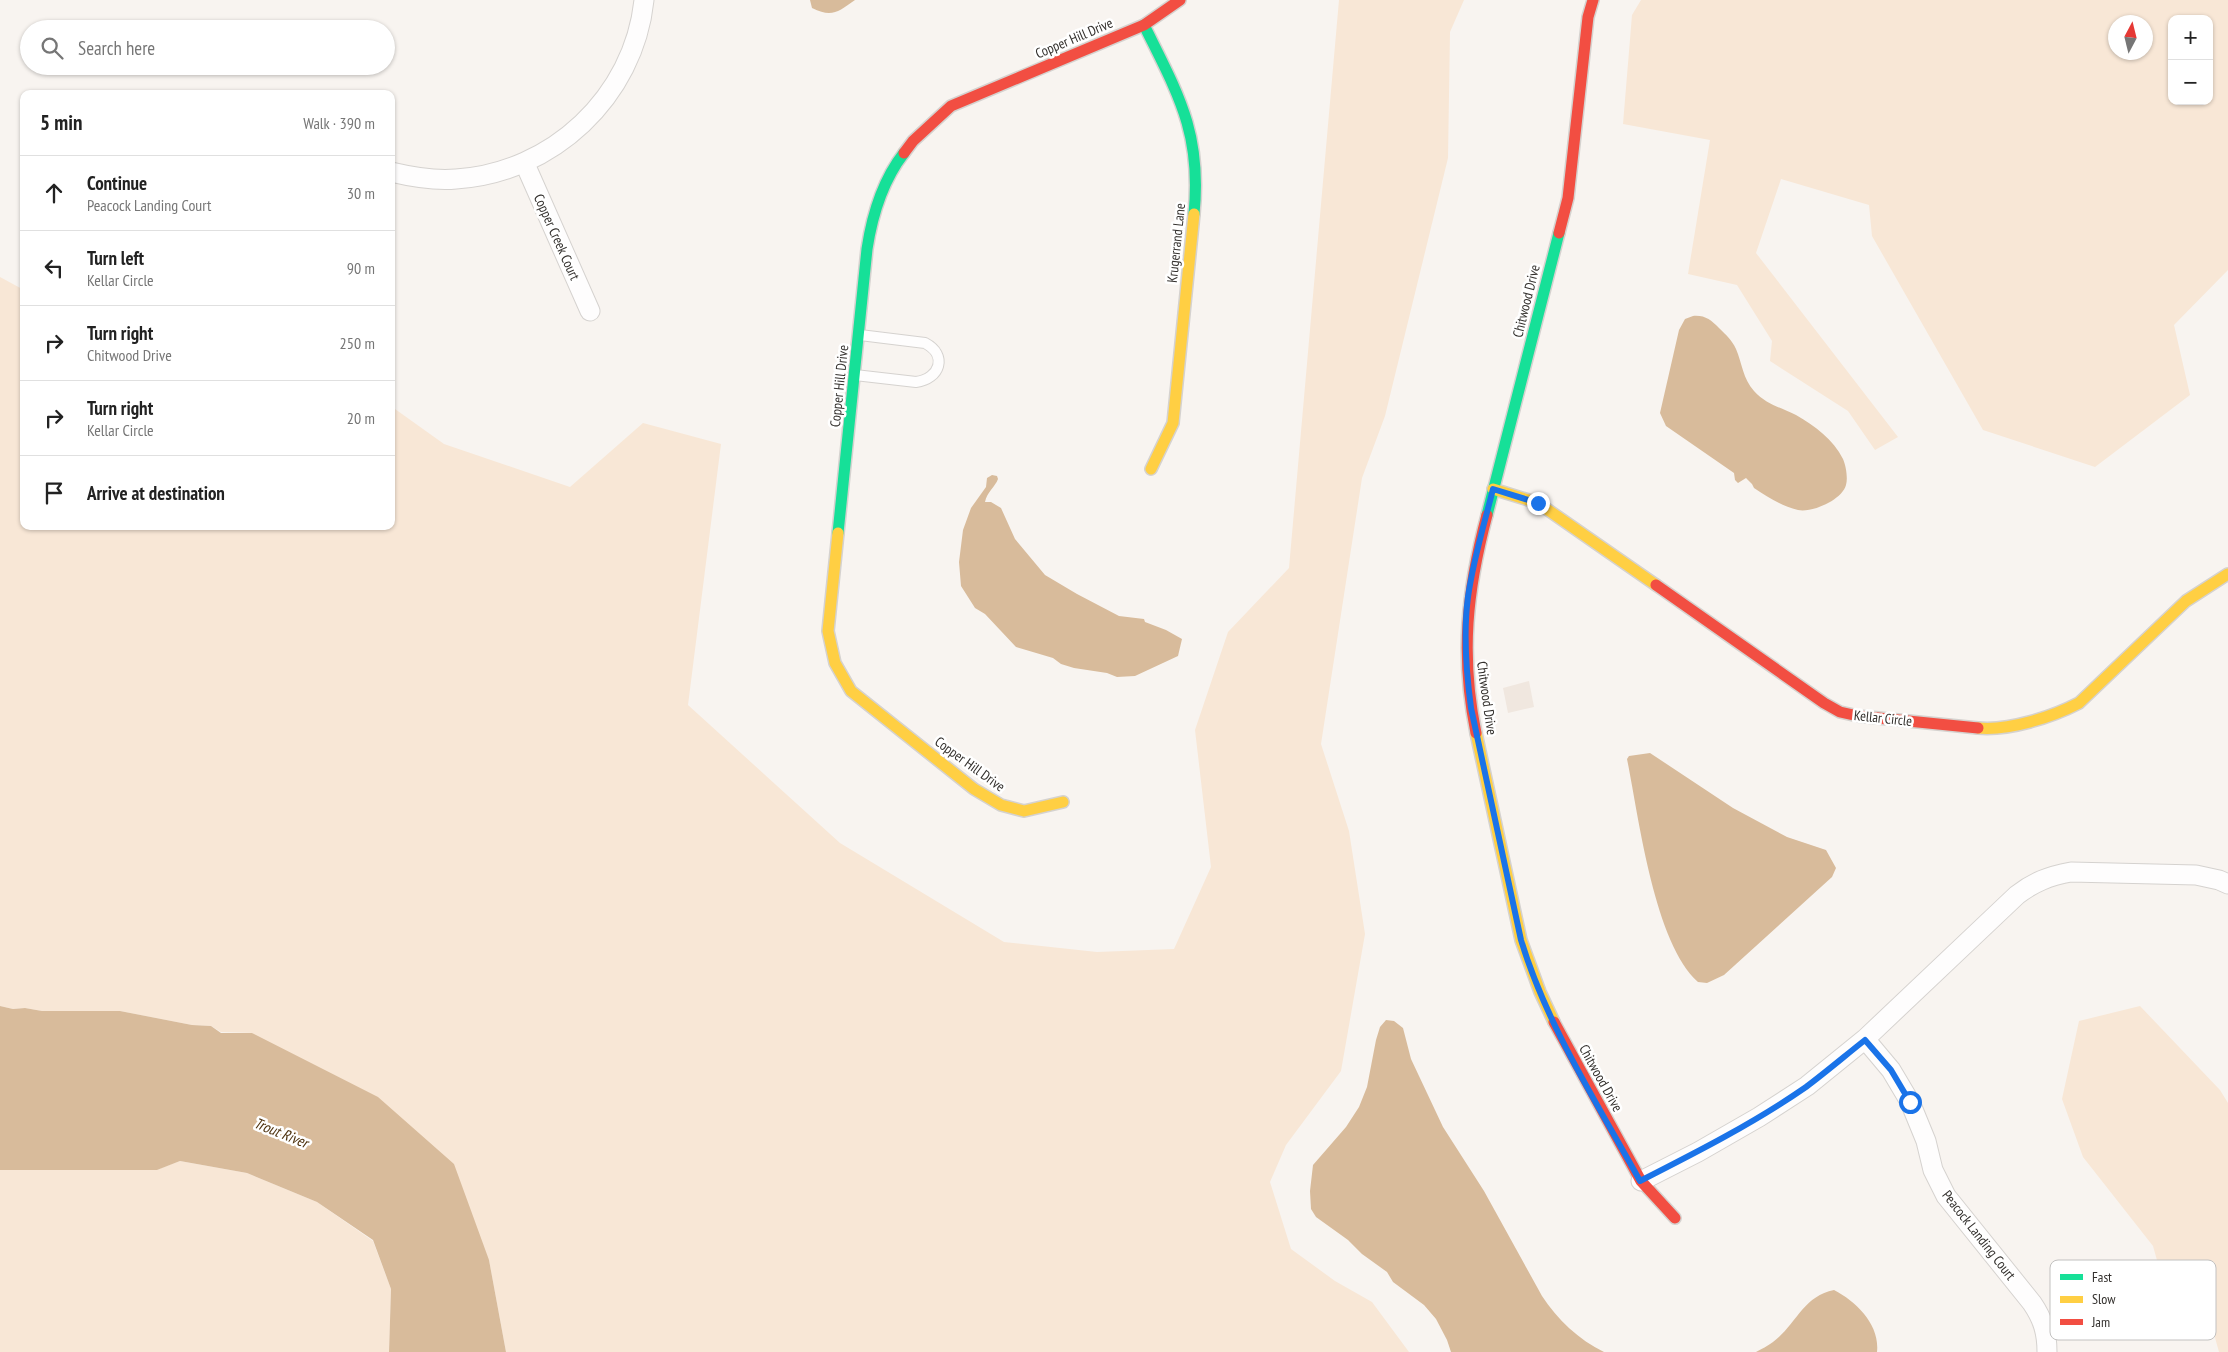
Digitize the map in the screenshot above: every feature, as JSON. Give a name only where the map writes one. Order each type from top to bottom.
[{"type":"street","points":[[395,173],[418,178],[455,179],[490,174],[525,164],[563,141],[588,119],[609,94],[624,69],[635,42],[644,0]]},
{"type":"street","name":"Copper Hill Drive","points":[[1063,802],[1024,811],[1001,805],[974,789],[851,691],[838,672],[830,652],[828,631],[867,249],[872,218],[895,164],[913,141],[951,106],[1144,26],[1180,0]]},
{"type":"street","name":"Chitwood Drive","points":[[1593,0],[1588,17],[1568,198],[1474,564],[1468,598],[1466,670],[1471,708],[1521,940],[1529,964],[1561,1037],[1640,1181],[1675,1218]]},
{"type":"street","name":"Krugerrand Lane","points":[[1144,26],[1179,98],[1189,127],[1195,156],[1196,191],[1173,422],[1151,469]]},
{"type":"street","name":"Copper Creek Court","points":[[525,164],[590,311]]},
{"type":"street","name":"Kellar Circle","points":[[1493,489],[1538,503],[1555,513],[1824,704],[1840,712],[1858,716],[1983,728],[2006,726],[2058,714],[2079,704],[2186,601],[2228,574]]},
{"type":"street","points":[[1640,1181],[1698,1152],[1759,1117],[1806,1086],[1865,1040],[2017,895],[2034,883],[2052,875],[2071,872],[2196,875],[2228,884]]},
{"type":"street","name":"Peacock Landing Court","points":[[1865,1040],[1891,1070],[1910,1102],[1926,1141],[1933,1170],[1946,1196],[2032,1303],[2042,1319],[2047,1338],[2048,1352]]},
{"type":"lane","points":[[855,375],[916,382],[925,381],[931,377],[939,362],[937,352],[925,343],[859,335]]},
{"type":"shaded area","points":[[1339,0],[1464,0],[1450,32],[1448,158],[1385,416],[1362,478],[1321,744],[1349,831],[1365,934],[1341,1071],[1286,1145],[1270,1182],[1291,1249],[1335,1281],[1372,1302],[1409,1352],[506,1352],[489,1260],[252,1033],[221,1032],[211,1026],[192,1025],[120,1011],[42,1011],[0,1006],[0,277],[20,288],[20,530],[395,530],[395,409],[444,444],[570,487],[643,423],[721,444],[688,705],[840,843],[1004,942],[1097,952],[1174,949],[1211,867],[1195,730],[1228,632],[1289,568]]},
{"type":"shaded area","points":[[1641,0],[2228,0],[2228,270],[2174,325],[2190,395],[2095,467],[1983,430],[1872,236],[1869,205],[1781,179],[1756,253],[1898,437],[1875,450],[1848,411],[1770,361],[1772,341],[1737,285],[1688,274],[1710,140],[1623,124],[1632,15]]},
{"type":"shaded area","points":[[1529,681],[1534,707],[1508,713],[1503,688]]},
{"type":"shaded area","points":[[2140,1006],[2220,1090],[2228,1103],[2228,1352],[2219,1352],[2216,1340],[2216,1260],[2157,1260],[2153,1246],[2083,1157],[2062,1099],[2079,1021]]},
{"type":"shaded area","points":[[180,1161],[247,1173],[317,1202],[373,1241],[391,1289],[389,1352],[0,1352],[0,1170],[156,1170]]},
{"type":"water","points":[[810,0],[855,0],[835,12],[825,13],[812,8]]},
{"type":"water","points":[[1701,316],[1710,320],[1731,340],[1747,381],[1759,396],[1810,424],[1834,445],[1843,459],[1847,476],[1846,485],[1839,496],[1826,504],[1811,509],[1798,510],[1786,506],[1754,488],[1746,478],[1738,483],[1735,480],[1734,473],[1666,426],[1660,413],[1679,330],[1685,319]]},
{"type":"water","points":[[992,475],[997,476],[998,479],[987,495],[985,502],[991,502],[1001,508],[1015,539],[1045,575],[1119,616],[1144,619],[1145,622],[1182,639],[1178,656],[1135,676],[1117,677],[1107,673],[1074,668],[1061,664],[1053,658],[1016,647],[985,614],[975,608],[961,586],[959,562],[963,530],[971,508],[986,487],[987,478]]},
{"type":"water","points":[[1650,753],[1733,808],[1787,837],[1826,850],[1836,868],[1832,877],[1724,975],[1707,983],[1698,982],[1683,963],[1670,939],[1650,878],[1627,759],[1629,756]]},
{"type":"water","name":"Trout River","points":[[0,1006],[42,1011],[120,1011],[192,1025],[211,1026],[221,1033],[252,1033],[378,1097],[454,1164],[489,1260],[506,1352],[389,1352],[391,1289],[373,1240],[317,1202],[247,1173],[180,1161],[157,1170],[0,1170]]},
{"type":"water","points":[[1386,1020],[1394,1021],[1403,1028],[1411,1059],[1443,1127],[1484,1191],[1542,1296],[1554,1313],[1569,1328],[1604,1352],[1451,1352],[1436,1319],[1424,1305],[1393,1282],[1387,1272],[1362,1254],[1348,1240],[1316,1217],[1311,1209],[1310,1191],[1313,1165],[1346,1127],[1359,1107],[1367,1087],[1380,1027]]},
{"type":"water","points":[[1834,1290],[1851,1301],[1865,1315],[1875,1333],[1877,1352],[1756,1352],[1781,1335],[1800,1312],[1815,1298],[1823,1293]]},
{"type":"traffic: fast","points":[[1144,25],[1177,94],[1191,137],[1196,185],[1194,214]]},
{"type":"traffic: fast","points":[[838,533],[869,237],[875,211],[884,187],[904,153]]},
{"type":"traffic: fast","points":[[1487,515],[1559,233]]},
{"type":"traffic: slow","points":[[1151,469],[1173,423],[1194,214]]},
{"type":"traffic: slow","points":[[1493,489],[1538,503],[1656,585]]},
{"type":"traffic: slow","points":[[838,533],[828,631],[835,663],[851,691],[974,789],[1001,805],[1024,811],[1063,802]]},
{"type":"traffic: slow","points":[[1978,728],[2003,727],[2030,722],[2079,703],[2186,601],[2228,574]]},
{"type":"traffic: slow","points":[[1476,733],[1521,940],[1540,992],[1554,1022]]},
{"type":"traffic: jam","points":[[904,153],[913,141],[951,106],[1144,25],[1180,0]]},
{"type":"traffic: jam","points":[[1559,233],[1568,198],[1588,17],[1593,0]]},
{"type":"traffic: jam","points":[[1476,733],[1468,677],[1468,623],[1475,570],[1487,515]]},
{"type":"traffic: jam","points":[[1656,585],[1824,703],[1840,712],[1858,716],[1978,728]]},
{"type":"traffic: jam","points":[[1554,1022],[1641,1181],[1675,1218]]},
{"type":"route","points":[[1538,503],[1493,489],[1474,564],[1468,598],[1466,670],[1471,708],[1521,940],[1529,964],[1561,1037],[1640,1181],[1698,1152],[1759,1117],[1806,1086],[1865,1040],[1891,1070],[1910,1102]]}]
